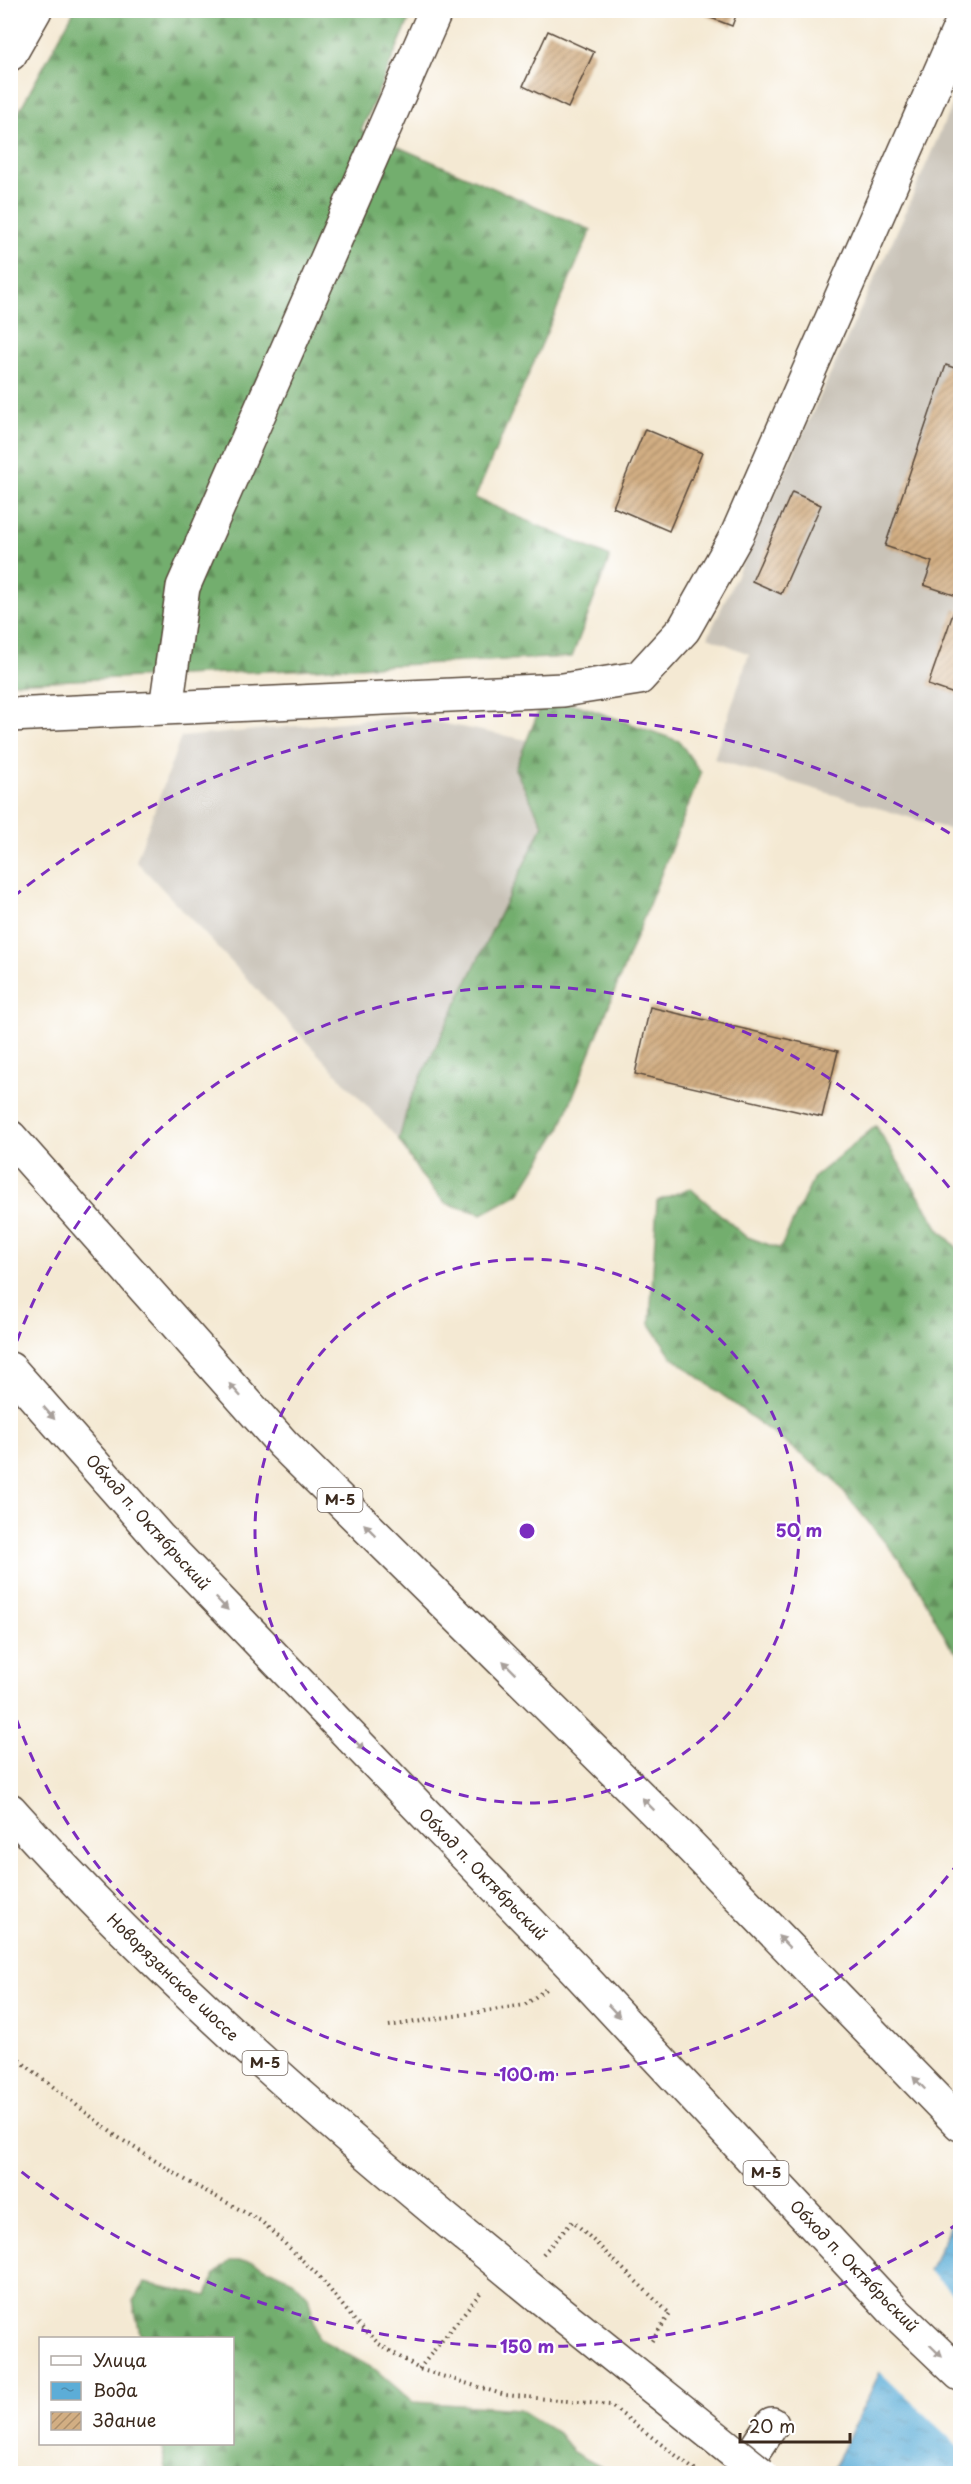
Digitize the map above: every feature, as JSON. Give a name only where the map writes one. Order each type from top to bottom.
[{"type":"main road","points":[[10,54],[35,10]]},
{"type":"main road","points":[[166,708],[183,587],[436,10]]},
{"type":"main road","points":[[10,715],[563,690],[639,678],[684,629],[736,536],[960,27]]},
{"type":"main road","name":"М-5","points":[[10,1137],[283,1444],[689,1845],[960,2124]]},
{"type":"main road","name":"Обход п. Октябрьский","points":[[10,1369],[158,1537],[574,1968],[896,2313],[960,2374]]},
{"type":"main road","name":"Новорязанское шоссе","points":[[10,1810],[102,1909],[216,2020],[411,2192],[761,2474]]},
{"type":"main road","points":[[739,2474],[772,2424]]},
{"type":"path","points":[[389,2026],[525,2005],[574,1968]]},
{"type":"path","points":[[10,2053],[116,2136],[187,2181],[261,2221],[319,2276],[355,2321],[379,2344],[419,2369],[505,2395],[610,2405],[699,2474]]},
{"type":"path","points":[[538,2259],[573,2221],[670,2314],[646,2350]]},
{"type":"path","points":[[419,2369],[484,2288]]},
{"type":"path","points":[[610,2405],[616,2396]]},
{"type":"shaded area","points":[[960,86],[960,805],[955,831],[714,759],[749,654],[708,637],[903,218]]},
{"type":"shaded area","points":[[406,716],[527,740],[515,769],[543,825],[409,1102],[399,1140],[136,861],[181,737]]},
{"type":"green space","points":[[74,11],[413,11],[361,131],[591,230],[475,498],[610,557],[572,657],[11,683],[11,126]]},
{"type":"green space","points":[[543,701],[578,705],[679,741],[701,773],[560,1129],[519,1194],[482,1214],[445,1203],[420,1174],[399,1140],[409,1102],[543,825],[515,769]]},
{"type":"green space","points":[[876,1126],[939,1229],[960,1251],[960,1654],[950,1646],[911,1574],[832,1478],[672,1357],[650,1324],[657,1201],[690,1188],[745,1236],[780,1249],[814,1177]]},
{"type":"green space","points":[[230,2261],[252,2261],[293,2280],[308,2296],[318,2338],[376,2370],[413,2402],[519,2409],[558,2433],[573,2452],[612,2473],[167,2473],[161,2445],[234,2445],[234,2337],[141,2337],[133,2301],[145,2283],[207,2296],[214,2275]]},
{"type":"water","points":[[960,2206],[960,2473],[831,2474]]},
{"type":"pier","points":[[927,2269],[960,2301],[960,2448],[879,2371]]},
{"type":"building","points":[[709,10],[738,10],[732,26],[706,16]]},
{"type":"building","points":[[548,31],[594,52],[568,108],[523,86]]},
{"type":"building","points":[[946,365],[960,370],[960,597],[924,585],[932,562],[885,546]]},
{"type":"building","points":[[645,429],[702,453],[669,531],[613,507]]},
{"type":"building","points":[[792,492],[821,505],[781,594],[752,581]]},
{"type":"building","points":[[955,608],[960,610],[960,696],[928,685]]},
{"type":"building","points":[[650,1007],[838,1051],[822,1117],[635,1074]]}]
